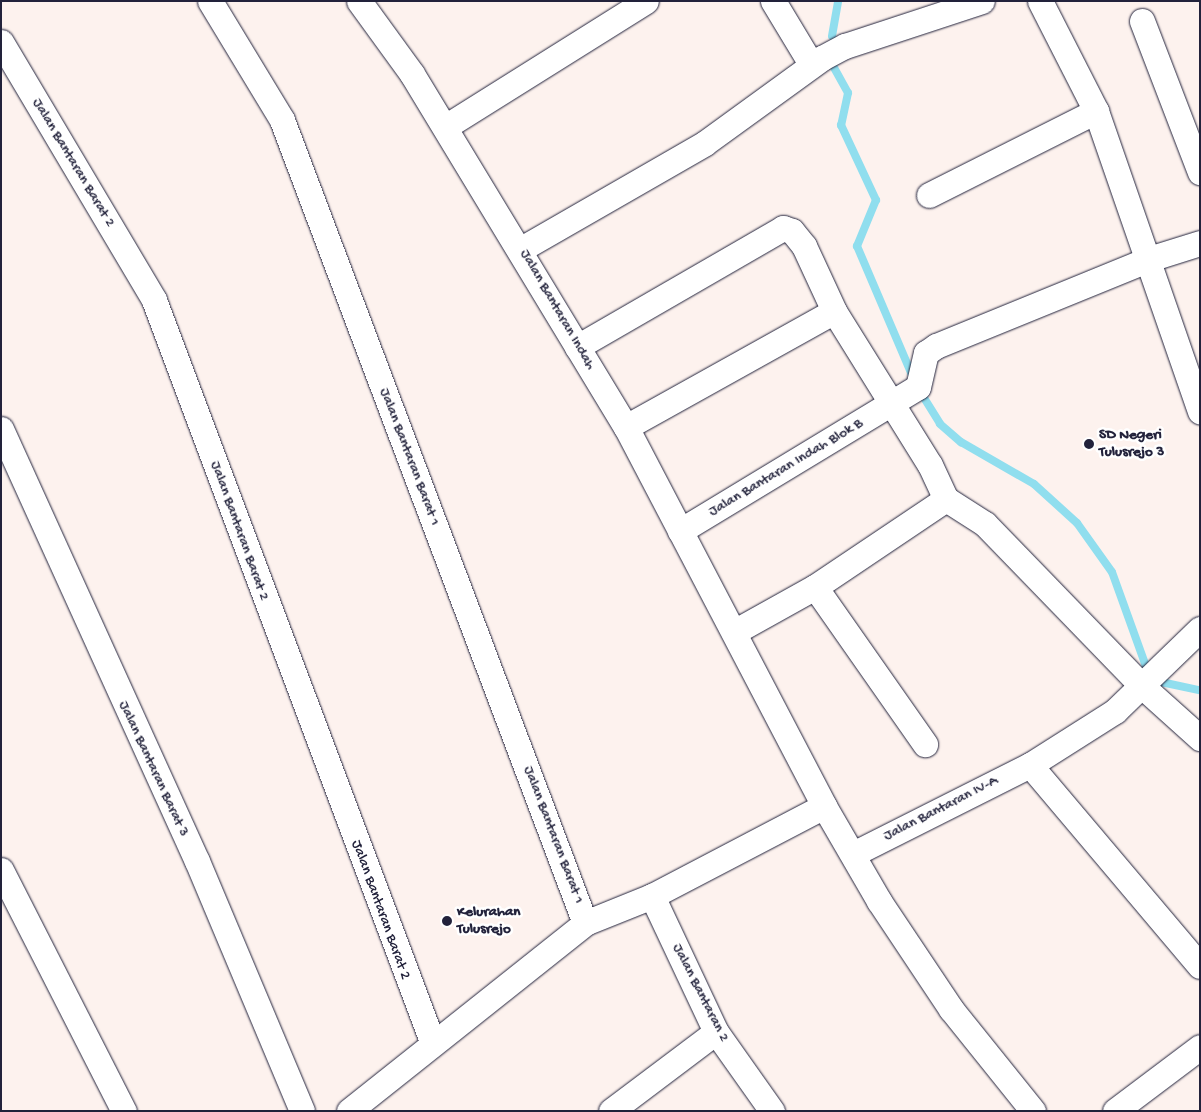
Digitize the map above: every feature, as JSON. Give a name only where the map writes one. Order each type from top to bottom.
[{"type":"street","name":"Jalan Bantaran Barat 1","points":[[210,1],[282,120],[585,923]]},
{"type":"street","name":"Jalan Bantaran Indah","points":[[360,1],[445,128],[521,249],[577,347],[626,427],[824,806],[879,901],[952,1009],[1033,1111]]},
{"type":"street","points":[[445,128],[646,1]]},
{"type":"street","points":[[773,1],[811,64]]},
{"type":"street","points":[[521,249],[705,143],[811,64],[845,46],[982,1]]},
{"type":"street","points":[[1040,1],[1096,111],[1149,259],[1200,412]]},
{"type":"street","points":[[1142,21],[1200,172]]},
{"type":"street","name":"Jalan Bantaran Barat 2","points":[[1,42],[154,300],[432,1041]]},
{"type":"street","points":[[929,195],[1096,111]]},
{"type":"street","points":[[577,347],[783,228],[792,230],[804,246],[834,311],[892,404],[946,499],[985,524],[1151,679],[1200,738]]},
{"type":"street","name":"Jalan Bantaran Indah Blok B","points":[[680,531],[918,387],[926,353],[936,346],[1149,259],[1200,244]]},
{"type":"street","points":[[626,427],[834,311]]},
{"type":"street","name":"Jalan Bantaran Barat 3","points":[[1,429],[197,861],[302,1111]]},
{"type":"street","points":[[734,632],[815,587],[946,499]]},
{"type":"street","points":[[815,587],[924,744]]},
{"type":"street","name":"Jalan Bantaran IV-A","points":[[853,854],[1030,765],[1115,711],[1151,679],[1200,629]]},
{"type":"street","points":[[1030,765],[1200,966]]},
{"type":"street","points":[[349,1111],[432,1041],[585,923],[652,896],[824,806]]},
{"type":"street","points":[[1,870],[124,1111]]},
{"type":"street","name":"Jalan Bantaran 2","points":[[652,896],[716,1032],[772,1111]]},
{"type":"street","points":[[616,1109],[716,1032]]},
{"type":"street","points":[[1115,1111],[1142,1104],[1200,1047]]},
{"type":"waterway","points":[[832,36],[838,1]]},
{"type":"waterway","points":[[832,64],[848,93],[841,125],[876,200],[857,246],[913,377]]},
{"type":"waterway","points":[[921,393],[940,424],[961,442],[1034,484],[1077,523],[1112,572],[1147,669],[1161,682],[1200,690]]},
{"type":"place","name":"SD Negeri Tulusrejo 3","points":[[1089,444]]},
{"type":"place","name":"Kelurahan Tulusrejo","points":[[447,921]]}]
